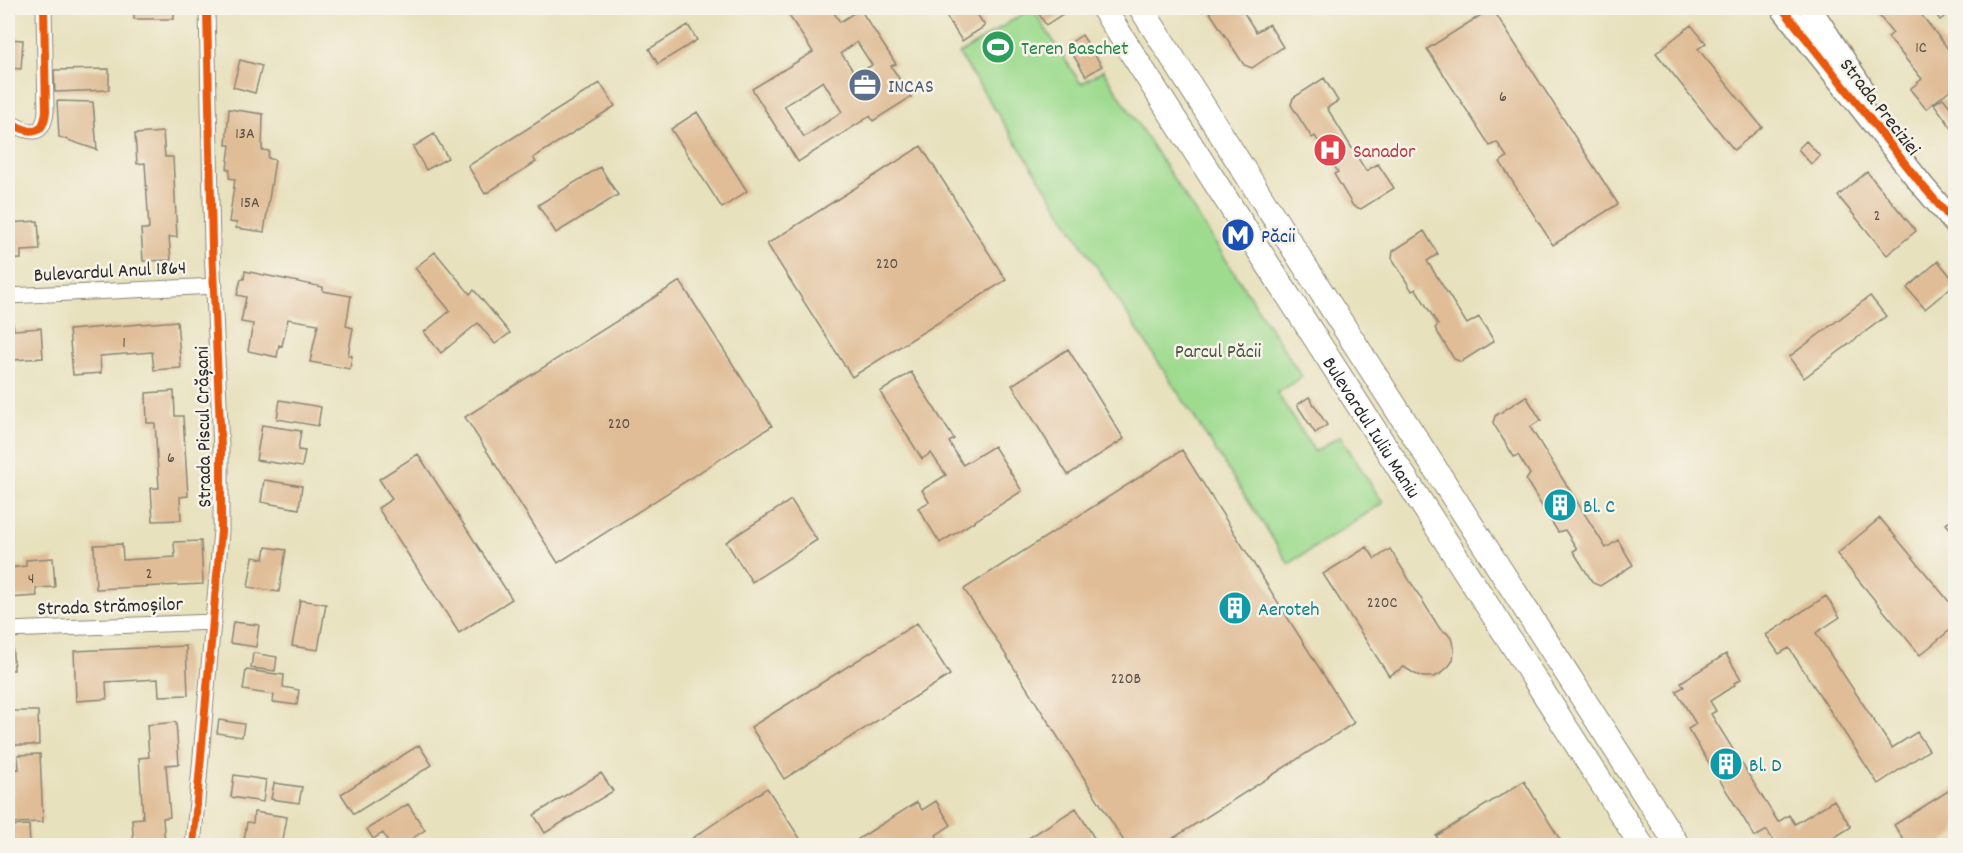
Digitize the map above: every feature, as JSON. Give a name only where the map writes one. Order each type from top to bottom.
[{"type":"main road","name":"Bulevardul Iuliu Maniu","points":[[1103,8],[1642,846]]},
{"type":"main road","name":"Bulevardul Iuliu Maniu","points":[[1141,8],[1678,846]]},
{"type":"street","points":[[8,122],[26,130],[35,131],[45,124],[44,8]]},
{"type":"street","name":"Strada Piscul Crășani","points":[[193,846],[221,531],[221,448],[212,247],[207,8]]},
{"type":"street","name":"Strada Preciziei","points":[[1782,8],[1876,118],[1927,182],[1956,225]]},
{"type":"street","name":"Strada Preciziei","points":[[1810,8],[1876,118]]},
{"type":"street","name":"Bulevardul Anul 1864","points":[[8,296],[215,286]]},
{"type":"street","name":"Strada Strămoșilor","points":[[8,630],[214,622]]},
{"type":"green space","name":"Parcul Păcii","points":[[1032,8],[1081,84],[1103,70],[1302,377],[1277,393],[1315,452],[1340,436],[1383,503],[1289,564],[959,54]]},
{"type":"building","points":[[134,8],[174,8],[174,19],[134,19]]},
{"type":"building","name":"INCAS","points":[[784,8],[831,8],[840,22],[860,9],[896,64],[891,66],[911,97],[873,121],[870,116],[798,162],[752,89],[813,52]],"holes":[[[857,42],[872,65],[856,75],[841,53]],[[823,81],[842,112],[804,137],[784,106]]]},
{"type":"building","points":[[941,8],[973,8],[985,26],[962,41]]},
{"type":"building","points":[[1035,8],[1067,8],[1069,10],[1046,25]]},
{"type":"building","points":[[1207,8],[1241,8],[1256,32],[1269,24],[1283,47],[1252,68],[1244,65]]},
{"type":"building","points":[[1492,8],[1618,204],[1553,245],[1500,162],[1507,157],[1497,142],[1490,146],[1427,49]]},
{"type":"building","points":[[1873,8],[1916,8],[1953,55],[1956,53],[1956,85],[1926,109],[1910,89],[1922,79],[1888,37],[1893,33]]},
{"type":"building","points":[[1931,8],[1956,8],[1940,20]]},
{"type":"building","points":[[688,25],[697,40],[658,64],[649,49]]},
{"type":"building","points":[[1691,25],[1706,43],[1698,49],[1762,127],[1734,150],[1656,53]]},
{"type":"building","points":[[1082,35],[1102,66],[1086,76],[1067,45]]},
{"type":"building","points":[[8,39],[23,40],[21,69],[8,68]]},
{"type":"building","points":[[240,60],[262,66],[255,93],[233,87]]},
{"type":"building","points":[[109,69],[109,90],[55,92],[54,70]]},
{"type":"building","points":[[1324,78],[1338,101],[1327,108],[1366,171],[1378,164],[1394,188],[1361,209],[1353,206],[1334,174],[1338,172],[1315,136],[1312,138],[1291,105],[1293,98]]},
{"type":"building","points":[[600,83],[615,106],[533,158],[536,162],[485,194],[468,166]]},
{"type":"building","points":[[1943,98],[1956,114],[1956,134],[1934,104]]},
{"type":"building","points":[[57,101],[93,102],[97,150],[59,137]]},
{"type":"building","points":[[229,109],[263,114],[262,150],[269,151],[268,158],[275,160],[264,232],[236,228],[237,223],[229,222],[235,179],[229,178],[230,170],[227,169],[230,145],[226,145]]},
{"type":"building","points":[[697,112],[747,191],[722,208],[671,129]]},
{"type":"building","points":[[163,132],[165,157],[173,157],[177,237],[169,237],[171,260],[143,261],[141,229],[149,229],[145,163],[137,164],[135,134]]},
{"type":"building","points":[[434,134],[448,158],[426,170],[413,147]]},
{"type":"building","points":[[8,135],[15,139],[8,161]]},
{"type":"building","points":[[1806,141],[1820,156],[1811,164],[1798,149]]},
{"type":"building","points":[[921,146],[1006,280],[852,377],[767,244]]},
{"type":"building","points":[[600,167],[618,195],[556,233],[538,205]]},
{"type":"building","points":[[1867,172],[1916,231],[1887,255],[1838,196]]},
{"type":"building","points":[[38,221],[40,250],[21,251],[21,259],[8,260],[9,223]]},
{"type":"building","points":[[1424,231],[1438,254],[1427,261],[1467,324],[1479,317],[1494,341],[1461,362],[1454,359],[1435,328],[1438,325],[1416,289],[1412,291],[1392,258],[1393,251]]},
{"type":"building","points":[[435,252],[470,294],[474,290],[510,333],[495,344],[478,323],[441,353],[424,332],[450,311],[415,268]]},
{"type":"building","points":[[1938,261],[1956,283],[1925,309],[1907,288]]},
{"type":"building","points":[[245,271],[323,287],[323,291],[351,296],[346,326],[353,328],[348,355],[352,356],[350,369],[310,362],[318,324],[288,319],[277,357],[248,351],[253,324],[241,322],[246,297],[237,295]]},
{"type":"building","points":[[680,281],[772,426],[558,563],[465,417]]},
{"type":"building","points":[[1870,296],[1886,316],[1804,378],[1789,357]]},
{"type":"building","points":[[177,321],[181,368],[154,370],[152,352],[100,356],[101,373],[73,375],[69,330]]},
{"type":"building","points":[[8,323],[13,323],[14,330],[41,328],[43,358],[14,360],[13,351],[8,351]]},
{"type":"building","points":[[1068,349],[1124,439],[1068,475],[1012,385]]},
{"type":"building","points":[[911,372],[954,439],[949,442],[963,465],[994,446],[1022,491],[940,543],[918,508],[929,502],[922,490],[946,475],[931,453],[922,459],[880,392]]},
{"type":"building","points":[[174,391],[175,416],[183,416],[188,496],[180,497],[181,520],[153,521],[151,488],[159,488],[155,423],[147,423],[146,393]]},
{"type":"building","name":"Bl. C","points":[[1526,396],[1541,420],[1530,427],[1606,548],[1618,540],[1633,565],[1600,586],[1593,583],[1573,551],[1577,549],[1565,530],[1558,532],[1526,480],[1530,474],[1518,455],[1514,457],[1493,423],[1495,416]]},
{"type":"building","points":[[1309,397],[1327,425],[1315,433],[1297,405]]},
{"type":"building","points":[[280,400],[321,407],[318,426],[277,419]]},
{"type":"building","points":[[262,425],[301,431],[298,450],[305,451],[302,467],[256,460]]},
{"type":"building","points":[[1182,450],[1354,723],[1161,846],[1127,846],[964,589]]},
{"type":"building","points":[[418,454],[512,599],[459,633],[378,508],[392,499],[379,479]]},
{"type":"building","points":[[264,480],[302,486],[299,509],[261,502]]},
{"type":"building","points":[[791,500],[817,540],[752,582],[726,542]]},
{"type":"building","points":[[1956,516],[1956,535],[1946,524]]},
{"type":"building","points":[[1880,518],[1956,610],[1956,625],[1920,655],[1837,554]]},
{"type":"building","points":[[201,541],[203,584],[96,589],[94,545],[122,544],[123,560],[175,557],[174,542]]},
{"type":"building","points":[[266,547],[286,550],[279,592],[248,587],[253,557],[264,559]]},
{"type":"building","points":[[1367,547],[1375,559],[1390,549],[1440,629],[1451,638],[1454,649],[1453,660],[1440,674],[1434,677],[1423,677],[1404,667],[1389,676],[1323,574]]},
{"type":"building","points":[[53,558],[55,587],[36,588],[37,596],[8,598],[8,568],[26,566],[26,560]]},
{"type":"building","points":[[1826,596],[1840,617],[1816,633],[1892,748],[1917,732],[1929,750],[1878,784],[1789,648],[1779,654],[1766,635]]},
{"type":"building","points":[[300,600],[326,604],[318,650],[292,646]]},
{"type":"building","points":[[233,622],[259,625],[256,647],[230,643]]},
{"type":"building","points":[[917,623],[950,675],[784,779],[751,727]]},
{"type":"building","points":[[12,641],[14,670],[8,670],[8,642]]},
{"type":"building","points":[[186,646],[188,695],[159,696],[158,679],[106,682],[107,699],[76,701],[74,651]]},
{"type":"building","points":[[253,653],[277,657],[275,671],[251,668]]},
{"type":"building","name":"Bl. D","points":[[1726,654],[1741,679],[1710,701],[1716,711],[1711,714],[1778,822],[1789,815],[1795,824],[1834,800],[1851,827],[1821,846],[1776,846],[1767,830],[1755,837],[1688,729],[1696,724],[1676,691],[1684,687],[1681,682]]},
{"type":"building","points":[[246,670],[284,675],[283,687],[299,690],[297,705],[273,702],[274,695],[243,690]]},
{"type":"building","points":[[12,711],[38,711],[39,745],[12,745]]},
{"type":"building","points":[[219,720],[244,724],[242,737],[217,733]]},
{"type":"building","points":[[176,722],[179,764],[166,765],[170,817],[163,818],[165,846],[134,846],[132,819],[143,818],[139,758],[149,757],[147,725]]},
{"type":"building","points":[[419,745],[432,765],[354,814],[341,794]]},
{"type":"building","points":[[40,754],[43,822],[14,823],[12,770],[19,769],[18,755]]},
{"type":"building","points":[[601,773],[613,791],[545,833],[534,815]]},
{"type":"building","points":[[234,775],[266,780],[263,802],[231,797]]},
{"type":"building","points":[[1524,781],[1564,846],[1443,846],[1436,836]]},
{"type":"building","points":[[274,783],[302,787],[299,803],[271,799]]},
{"type":"building","points":[[1956,786],[1956,834],[1937,846],[1907,846],[1894,825]]},
{"type":"building","points":[[767,788],[803,843],[799,846],[681,846]]},
{"type":"building","points":[[936,801],[951,825],[936,835],[942,844],[939,846],[847,846],[917,802],[922,810]]},
{"type":"building","points":[[408,804],[425,830],[401,846],[390,846],[383,833],[373,839],[367,829]]},
{"type":"building","points":[[1076,808],[1099,846],[1016,846]]},
{"type":"building","points":[[254,812],[287,817],[282,846],[243,846],[247,822],[253,823]]},
{"type":"building","points":[[29,825],[30,846],[8,846],[8,826]]},
{"type":"cycle path","points":[[8,122],[33,131],[38,130],[44,120],[46,111],[44,8]]},
{"type":"cycle path","points":[[193,846],[221,531],[221,448],[212,247],[207,8]]},
{"type":"cycle path","points":[[1782,8],[1956,225]]},
{"type":"place","name":"Teren Baschet","points":[[998,47]]},
{"type":"place","name":"INCAS","points":[[865,85]]},
{"type":"place","name":"Sanador","points":[[1330,150]]},
{"type":"place","name":"Păcii","points":[[1238,235]]},
{"type":"place","name":"Bl. C","points":[[1560,505]]},
{"type":"place","name":"Aeroteh","points":[[1235,608]]},
{"type":"place","name":"Bl. D","points":[[1726,764]]}]
